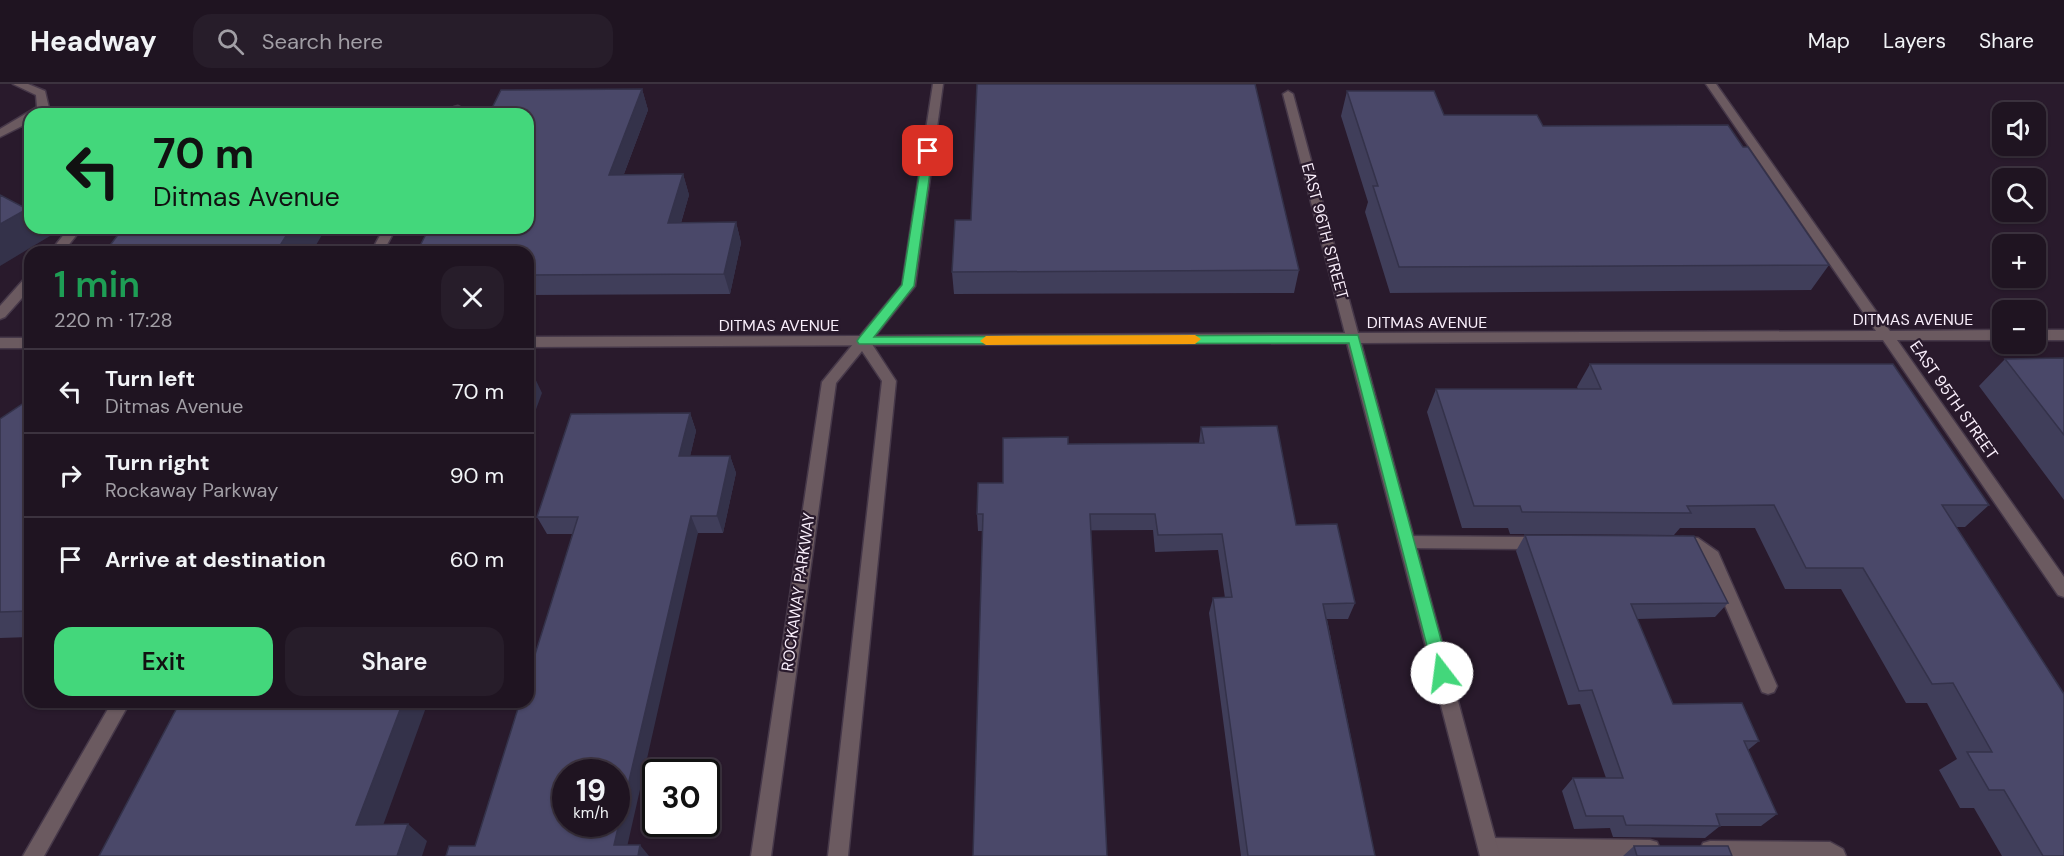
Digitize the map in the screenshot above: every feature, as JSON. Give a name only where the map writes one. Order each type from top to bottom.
[{"type":"street","points":[[18,84],[41,93],[43,108]]},
{"type":"street","name":"ROCKAWAY PARKWAY","points":[[761,856],[829,382],[908,286],[938,84]]},
{"type":"street","name":"EAST 95TH STREET","points":[[1711,84],[2064,590]]},
{"type":"street","name":"EAST 96TH STREET","points":[[1288,94],[1489,852]]},
{"type":"street","points":[[0,134],[24,120]]},
{"type":"street","points":[[61,246],[71,234]]},
{"type":"street","points":[[0,314],[24,288]]},
{"type":"street","name":"DITMAS AVENUE","points":[[534,342],[1992,335]]},
{"type":"street","points":[[2046,335],[2064,335]]},
{"type":"street","points":[[838,856],[889,381],[863,341]]},
{"type":"street","points":[[0,343],[24,343]]},
{"type":"street","points":[[1407,542],[1561,543]]},
{"type":"street","points":[[1668,543],[1692,543],[1712,557],[1768,686]]},
{"type":"street","points":[[33,856],[118,708]]},
{"type":"street","points":[[1489,852],[1663,849]]},
{"type":"street","points":[[1687,850],[1830,851],[1836,856]]},
{"type":"building","points":[[977,84],[1255,84],[1299,270],[952,272],[955,220],[971,220]]},
{"type":"building","points":[[642,89],[609,175],[683,174],[668,223],[736,222],[724,274],[534,275],[534,246],[420,246],[426,234],[534,234],[534,108],[492,108],[501,90]]},
{"type":"building","points":[[1347,91],[1434,91],[1444,115],[1537,115],[1543,126],[1728,125],[1743,147],[1748,147],[1829,265],[1399,267],[1373,186],[1378,186]]},
{"type":"building","points":[[0,195],[24,207],[24,211],[0,224]]},
{"type":"building","points":[[118,234],[287,234],[280,246],[110,246]]},
{"type":"building","points":[[2064,358],[2064,435],[2005,359]]},
{"type":"building","points":[[1590,364],[1893,364],[1989,505],[1942,505],[2064,694],[2064,856],[2043,856],[2004,790],[1989,790],[1967,752],[1992,752],[1953,683],[1932,684],[1863,568],[1806,568],[1774,505],[1687,506],[1691,513],[1522,512],[1520,506],[1474,506],[1436,389],[1601,389]]},
{"type":"building","points":[[24,403],[24,611],[0,612],[0,419]]},
{"type":"building","points":[[690,413],[679,456],[730,456],[717,516],[691,516],[630,777],[630,759],[552,759],[552,837],[616,837],[614,845],[640,845],[638,856],[446,856],[449,846],[475,846],[518,708],[534,708],[534,658],[578,517],[537,517],[571,414]]},
{"type":"building","points":[[1277,426],[1296,525],[1337,524],[1355,603],[1323,604],[1375,856],[1248,856],[1213,598],[1232,597],[1222,534],[1158,535],[1155,514],[1090,514],[1107,856],[973,856],[983,514],[977,514],[978,483],[1003,483],[1003,438],[1068,437],[1068,444],[1204,443],[1201,427]]},
{"type":"building","points":[[1525,535],[1694,536],[1728,603],[1631,604],[1673,704],[1742,703],[1759,741],[1744,741],[1777,814],[1716,814],[1720,826],[1626,825],[1623,816],[1586,816],[1573,778],[1623,778],[1592,690],[1579,691]]},
{"type":"building","points":[[177,708],[401,708],[356,825],[408,824],[397,856],[99,856]]},
{"type":"building","points":[[1634,846],[1728,846],[1732,856],[1637,856]]},
{"type":"slow traffic","points":[[986,341],[1195,339]]},
{"type":"route","points":[[928,151],[908,286],[863,341],[1354,338],[1442,673]]}]
